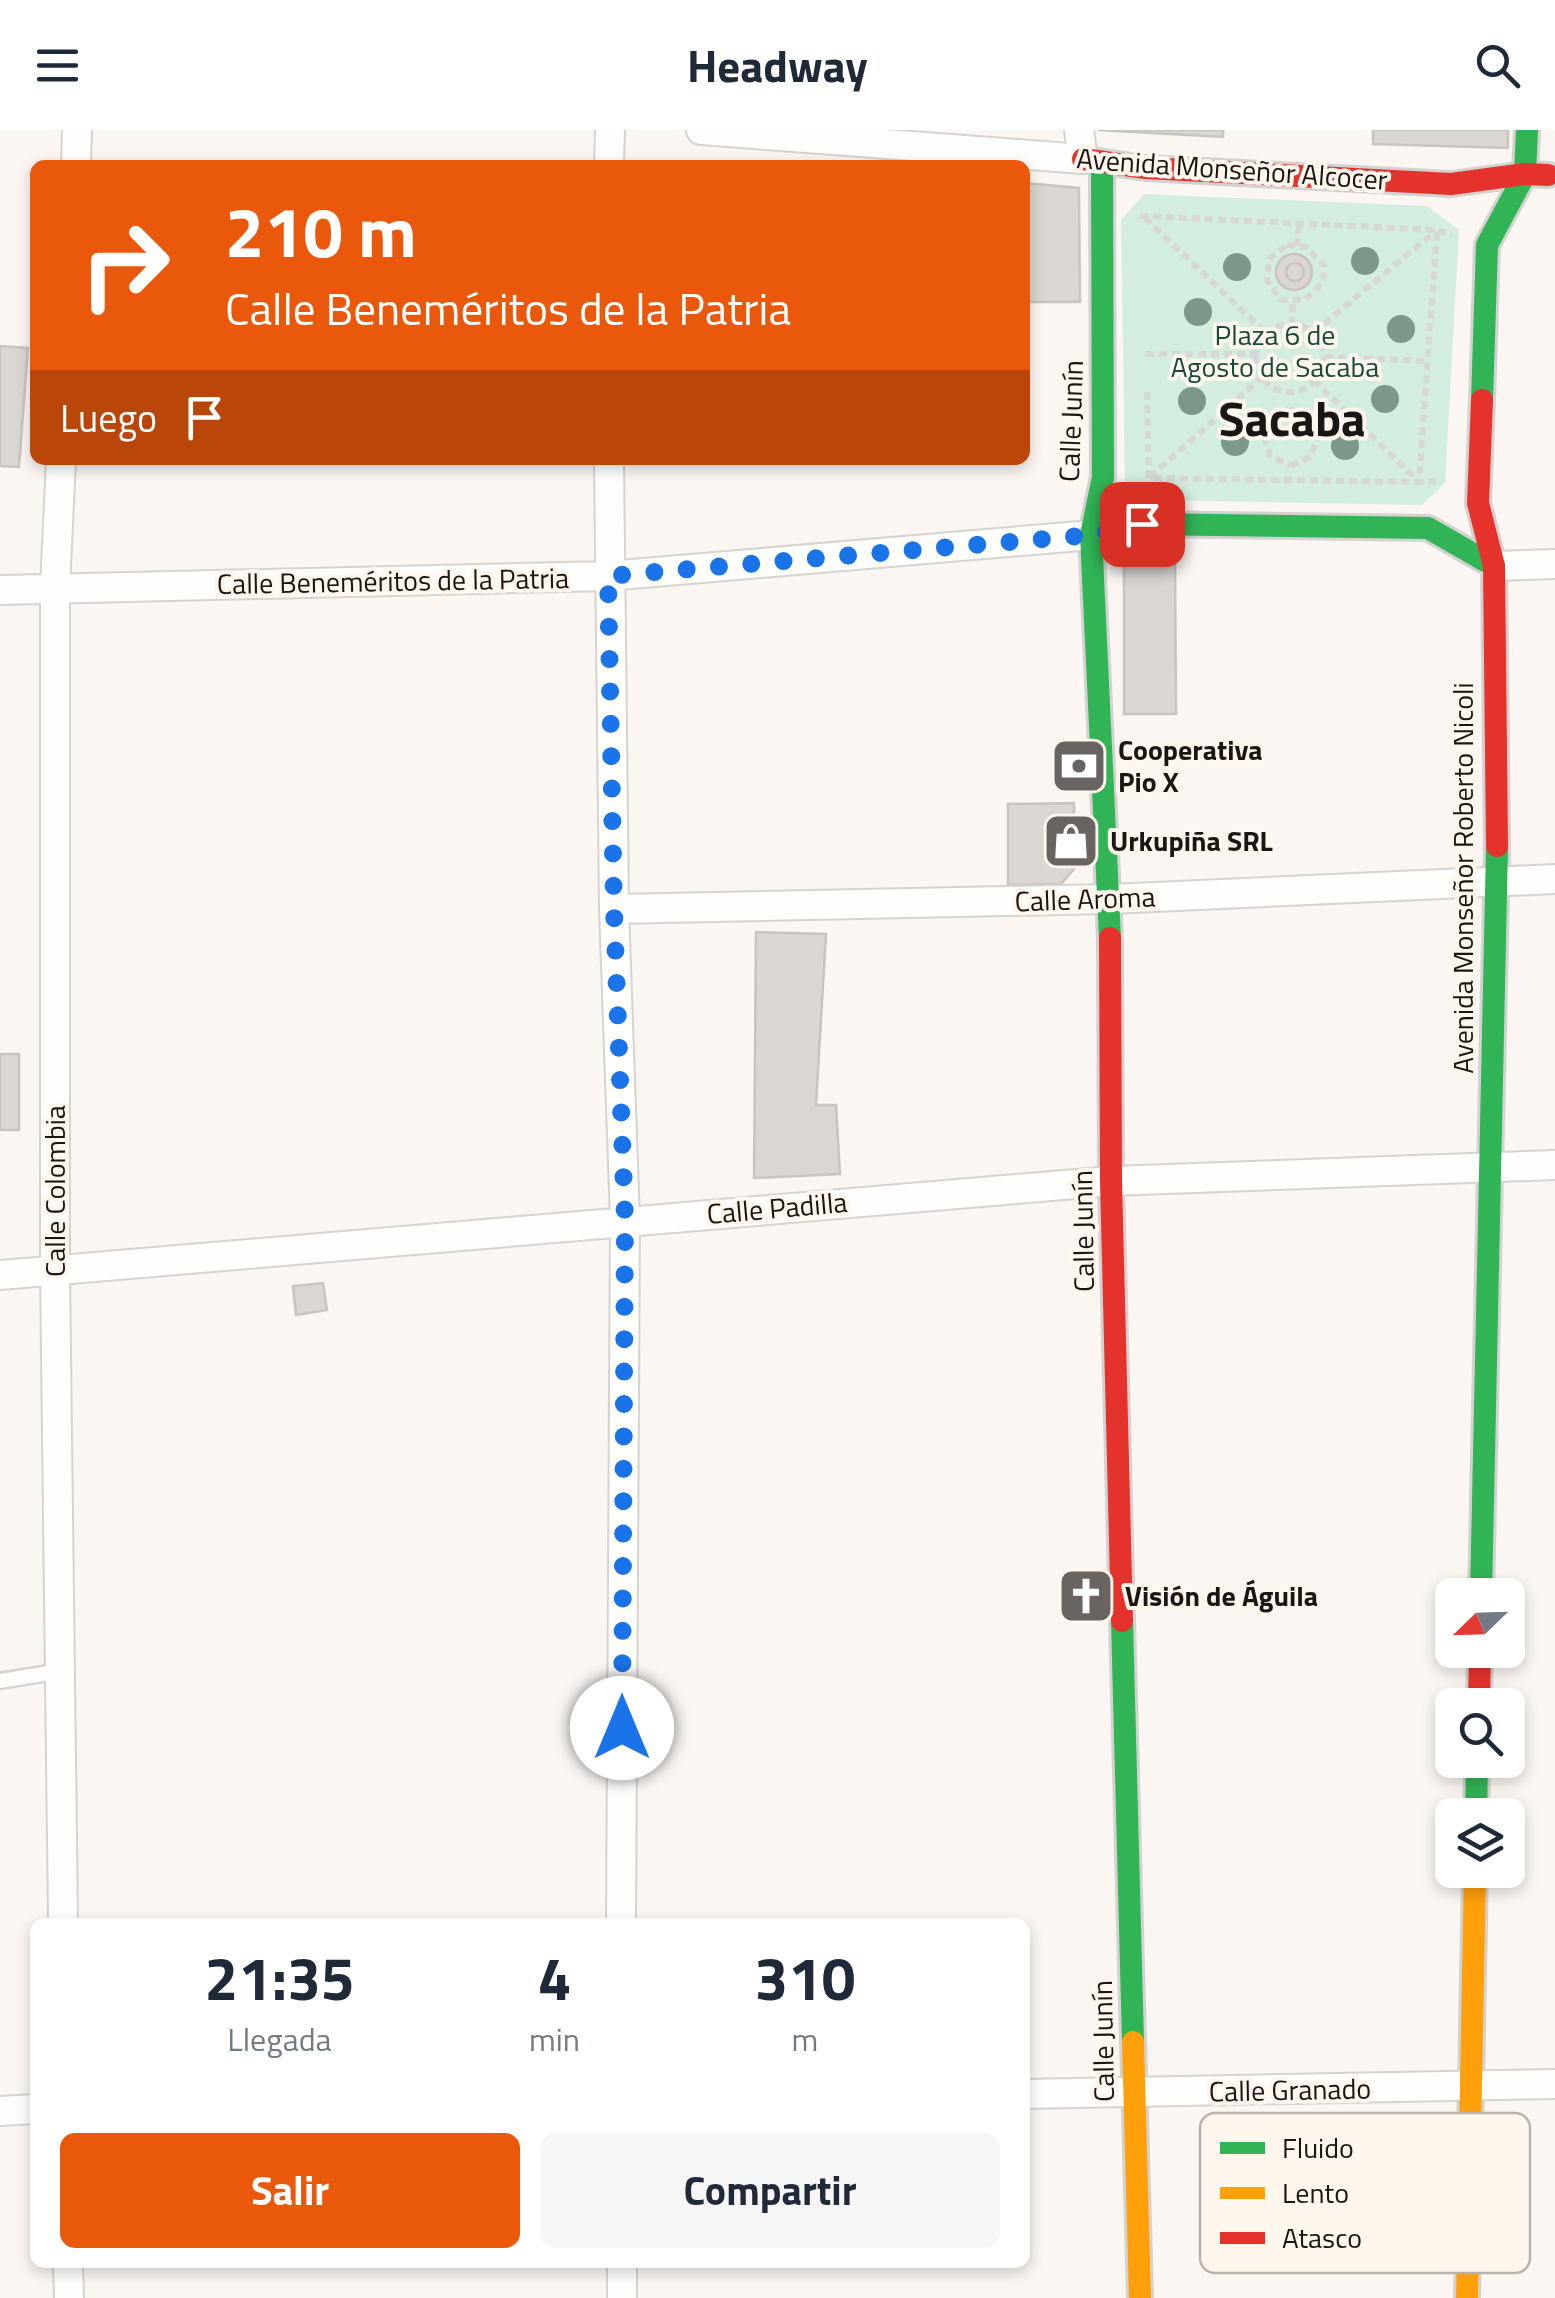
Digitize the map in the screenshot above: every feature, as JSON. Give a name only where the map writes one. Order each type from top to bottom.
[{"type":"main road","points":[[1524,174],[1527,130]]},
{"type":"main road","name":"Avenida Monseñor Alcocer","points":[[1092,161],[1146,168],[1450,184],[1524,174],[1555,175]]},
{"type":"main road","name":"Calle Junín","points":[[1092,161],[1103,477],[1091,535],[1110,900],[1111,1181],[1140,2298]]},
{"type":"main road","name":"Avenida Monseñor Roberto Nicoli","points":[[1481,1578],[1497,879],[1494,566],[1478,503],[1487,245],[1524,174]]},
{"type":"main road","name":"Calle Beneméritos de la Patria","points":[[1091,535],[1142,524],[1428,528],[1494,566]]},
{"type":"main road","points":[[1470,2113],[1475,1888]]},
{"type":"main road","points":[[1467,2273],[1467,2298]]},
{"type":"street","points":[[76,160],[78,130]]},
{"type":"street","points":[[610,130],[610,160]]},
{"type":"street","name":"Avenida Monseñor Alcocer","points":[[701,130],[1092,161]]},
{"type":"street","points":[[1079,130],[1092,161]]},
{"type":"street","name":"Calle Colombia","points":[[61,465],[55,588],[55,1271],[63,1918]]},
{"type":"street","points":[[608,465],[614,909],[625,1220],[620,1918]]},
{"type":"street","name":"Calle Beneméritos de la Patria","points":[[0,590],[608,576],[1091,535]]},
{"type":"street","points":[[1494,566],[1555,564]]},
{"type":"street","name":"Calle Aroma","points":[[614,909],[1110,900],[1555,879]]},
{"type":"street","name":"Calle Padilla","points":[[0,1275],[1111,1181],[1555,1165]]},
{"type":"street","name":"Calle Granado","points":[[1030,2094],[1555,2084]]},
{"type":"street","points":[[0,2111],[30,2108]]},
{"type":"street","points":[[68,2268],[69,2298]]},
{"type":"street","points":[[622,2268],[622,2298]]},
{"type":"lane","points":[[0,1681],[61,1671]]},
{"type":"path","points":[[1144,236],[1146,168]]},
{"type":"path","points":[[1419,482],[1437,230],[1450,184]]},
{"type":"path","points":[[1144,216],[1437,230]]},
{"type":"path","points":[[1144,216],[1267,334]]},
{"type":"path","points":[[1297,246],[1299,224]]},
{"type":"path","points":[[1314,332],[1437,230]]},
{"type":"path","points":[[1287,245],[1297,246],[1306,247],[1324,265],[1323,283],[1305,300],[1281,300],[1267,280],[1269,258],[1287,245]]},
{"type":"path","points":[[1292,300],[1292,326]]},
{"type":"path","points":[[1261,378],[1256,354],[1267,334],[1279,327],[1314,332],[1326,357]]},
{"type":"path","points":[[1146,371],[1146,354],[1256,354]]},
{"type":"path","points":[[1326,357],[1428,361]]},
{"type":"path","points":[[1261,378],[1290,393],[1314,380],[1326,357]]},
{"type":"path","points":[[1149,478],[1261,378]]},
{"type":"path","points":[[1314,380],[1419,482]]},
{"type":"path","points":[[1142,524],[1149,478],[1147,389]]},
{"type":"path","points":[[1289,409],[1290,393]]},
{"type":"path","points":[[1289,409],[1309,416],[1318,438],[1310,457],[1290,466]]},
{"type":"path","points":[[1289,409],[1274,418],[1264,436],[1270,456],[1290,466]]},
{"type":"path","points":[[1289,480],[1290,466]]},
{"type":"path","points":[[1149,478],[1479,480]]},
{"type":"green space","name":"Plaza 6 de Agosto de Sacaba","points":[[1144,194],[1427,206],[1459,230],[1445,483],[1422,505],[1148,500],[1125,481],[1121,220]]},
{"type":"building","points":[[1098,130],[1223,130],[1223,137]]},
{"type":"building","points":[[1373,130],[1508,130],[1508,148],[1373,144]]},
{"type":"building","points":[[1030,183],[1079,188],[1080,302],[1030,302]]},
{"type":"building","points":[[1294,254],[1307,259],[1312,272],[1307,285],[1294,290],[1281,285],[1276,272],[1281,259]]},
{"type":"building","points":[[1295,263],[1304,272],[1295,281],[1286,272]]},
{"type":"building","points":[[0,346],[28,348],[19,467],[0,466]]},
{"type":"building","points":[[1175,553],[1176,714],[1124,714],[1124,554]]},
{"type":"building","points":[[1074,803],[1074,869],[1061,884],[1008,885],[1008,804]]},
{"type":"building","points":[[756,932],[826,934],[816,1105],[836,1105],[840,1174],[754,1178]]},
{"type":"building","points":[[0,1054],[19,1054],[19,1130],[0,1130]]},
{"type":"building","points":[[323,1283],[327,1310],[296,1315],[293,1286]]},
{"type":"traffic: fast","points":[[1482,400],[1487,245],[1525,174],[1527,130]]},
{"type":"traffic: fast","points":[[1102,164],[1103,477],[1091,535],[1110,938]]},
{"type":"traffic: fast","points":[[1091,535],[1142,524],[1428,528],[1494,566]]},
{"type":"traffic: fast","points":[[1481,1578],[1497,846]]},
{"type":"traffic: fast","points":[[1122,1621],[1133,2042]]},
{"type":"traffic: fast","points":[[1476,1798],[1477,1778]]},
{"type":"traffic: slow","points":[[1470,2113],[1475,1888]]},
{"type":"traffic: slow","points":[[1133,2042],[1140,2298]]},
{"type":"traffic: slow","points":[[1467,2273],[1467,2298]]},
{"type":"traffic: jam","points":[[1083,159],[1146,168],[1451,184],[1525,174],[1548,175]]},
{"type":"traffic: jam","points":[[1482,400],[1478,503],[1494,566],[1497,846]]},
{"type":"traffic: jam","points":[[1110,938],[1111,1181],[1122,1621]]},
{"type":"traffic: jam","points":[[1479,1688],[1480,1668]]},
{"type":"place","name":"Cooperativa Pio X","points":[[1079,766]]},
{"type":"place","name":"Urkupiña SRL","points":[[1071,841]]},
{"type":"place","name":"Visión de Águila","points":[[1086,1596]]},
{"type":"district","name":"Sacaba","points":[[1292,419]]},
{"type":"route","points":[[622,1728],[625,1220],[608,576],[1091,535],[1142,524]]}]
